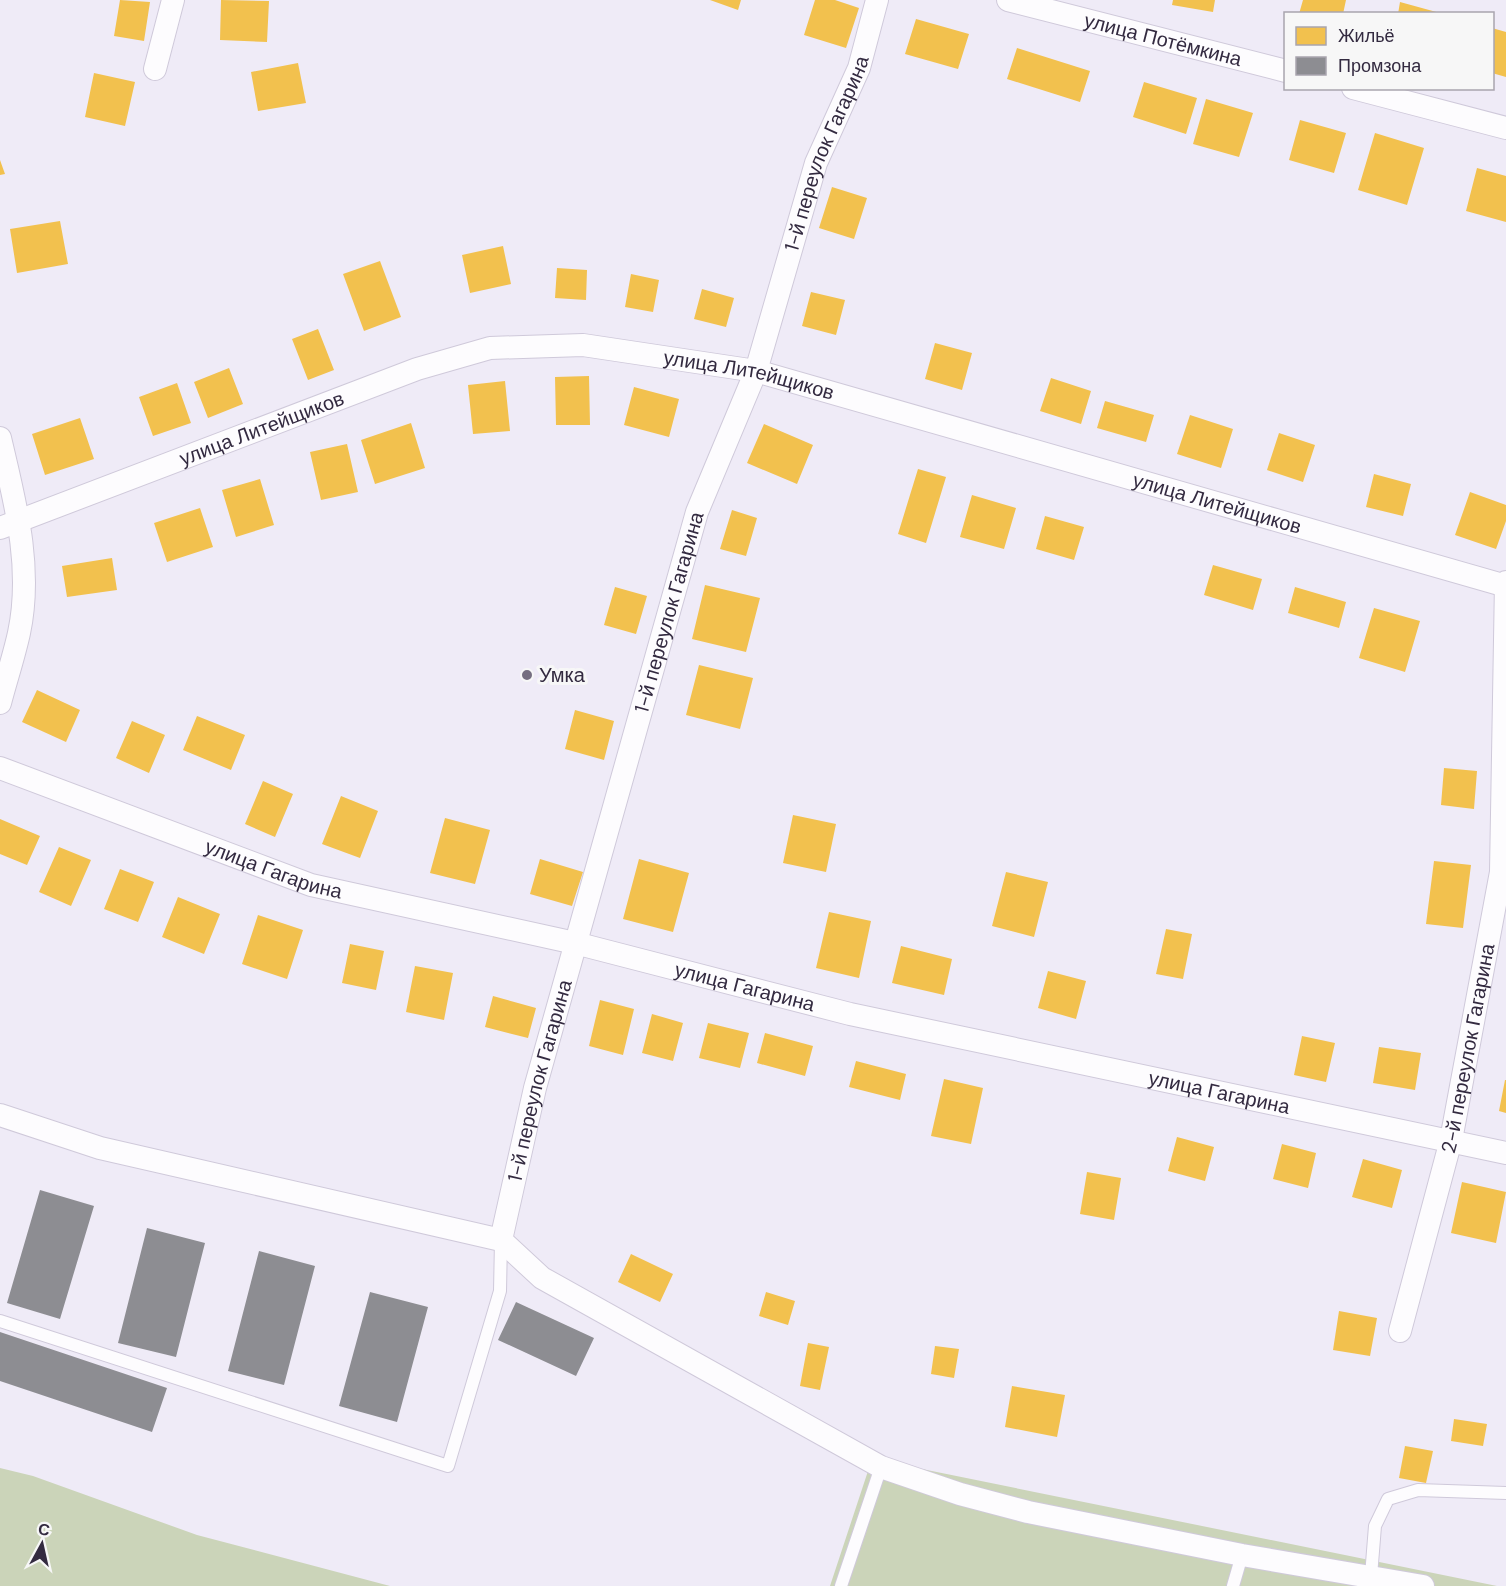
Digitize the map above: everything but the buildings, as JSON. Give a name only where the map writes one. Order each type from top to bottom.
[{"type":"street","points":[[155,69],[173,0]]},
{"type":"street","name":"1-й переулок Гагарина","points":[[501,1240],[535,1088],[697,512],[756,370],[816,163],[859,68],[877,0]]},
{"type":"street","name":"улица Потёмкина","points":[[1008,0],[1284,70]]},
{"type":"street","points":[[1361,90],[1506,128]]},
{"type":"street","name":"улица Литейщиков","points":[[10,525],[417,369],[490,348],[583,345],[756,370],[1506,584]]},
{"type":"street","points":[[0,438],[10,525],[24,565],[20,631],[0,704]]},
{"type":"street","name":"2-й переулок Гагарина","points":[[1400,1331],[1451,1140],[1501,872],[1506,584]]},
{"type":"street","name":"улица Гагарина","points":[[0,768],[311,885],[575,943],[849,1014],[1506,1153]]},
{"type":"street","points":[[0,1114],[100,1148],[501,1240],[542,1278],[881,1467],[960,1494],[1028,1512],[1242,1555],[1423,1586]]},
{"type":"lane","points":[[0,1322],[448,1466],[500,1291],[501,1240]]},
{"type":"lane","points":[[842,1586],[881,1467]]},
{"type":"lane","points":[[1371,1576],[1376,1526],[1388,1499],[1418,1490],[1506,1493]]},
{"type":"lane","points":[[1233,1586],[1242,1555]]},
{"type":"green space","points":[[0,1468],[33,1476],[197,1535],[390,1586],[0,1586]]},
{"type":"green space","points":[[922,1469],[1497,1586],[830,1586],[868,1471]]},
{"type":"place","name":"Умка","points":[[527,675]]}]
